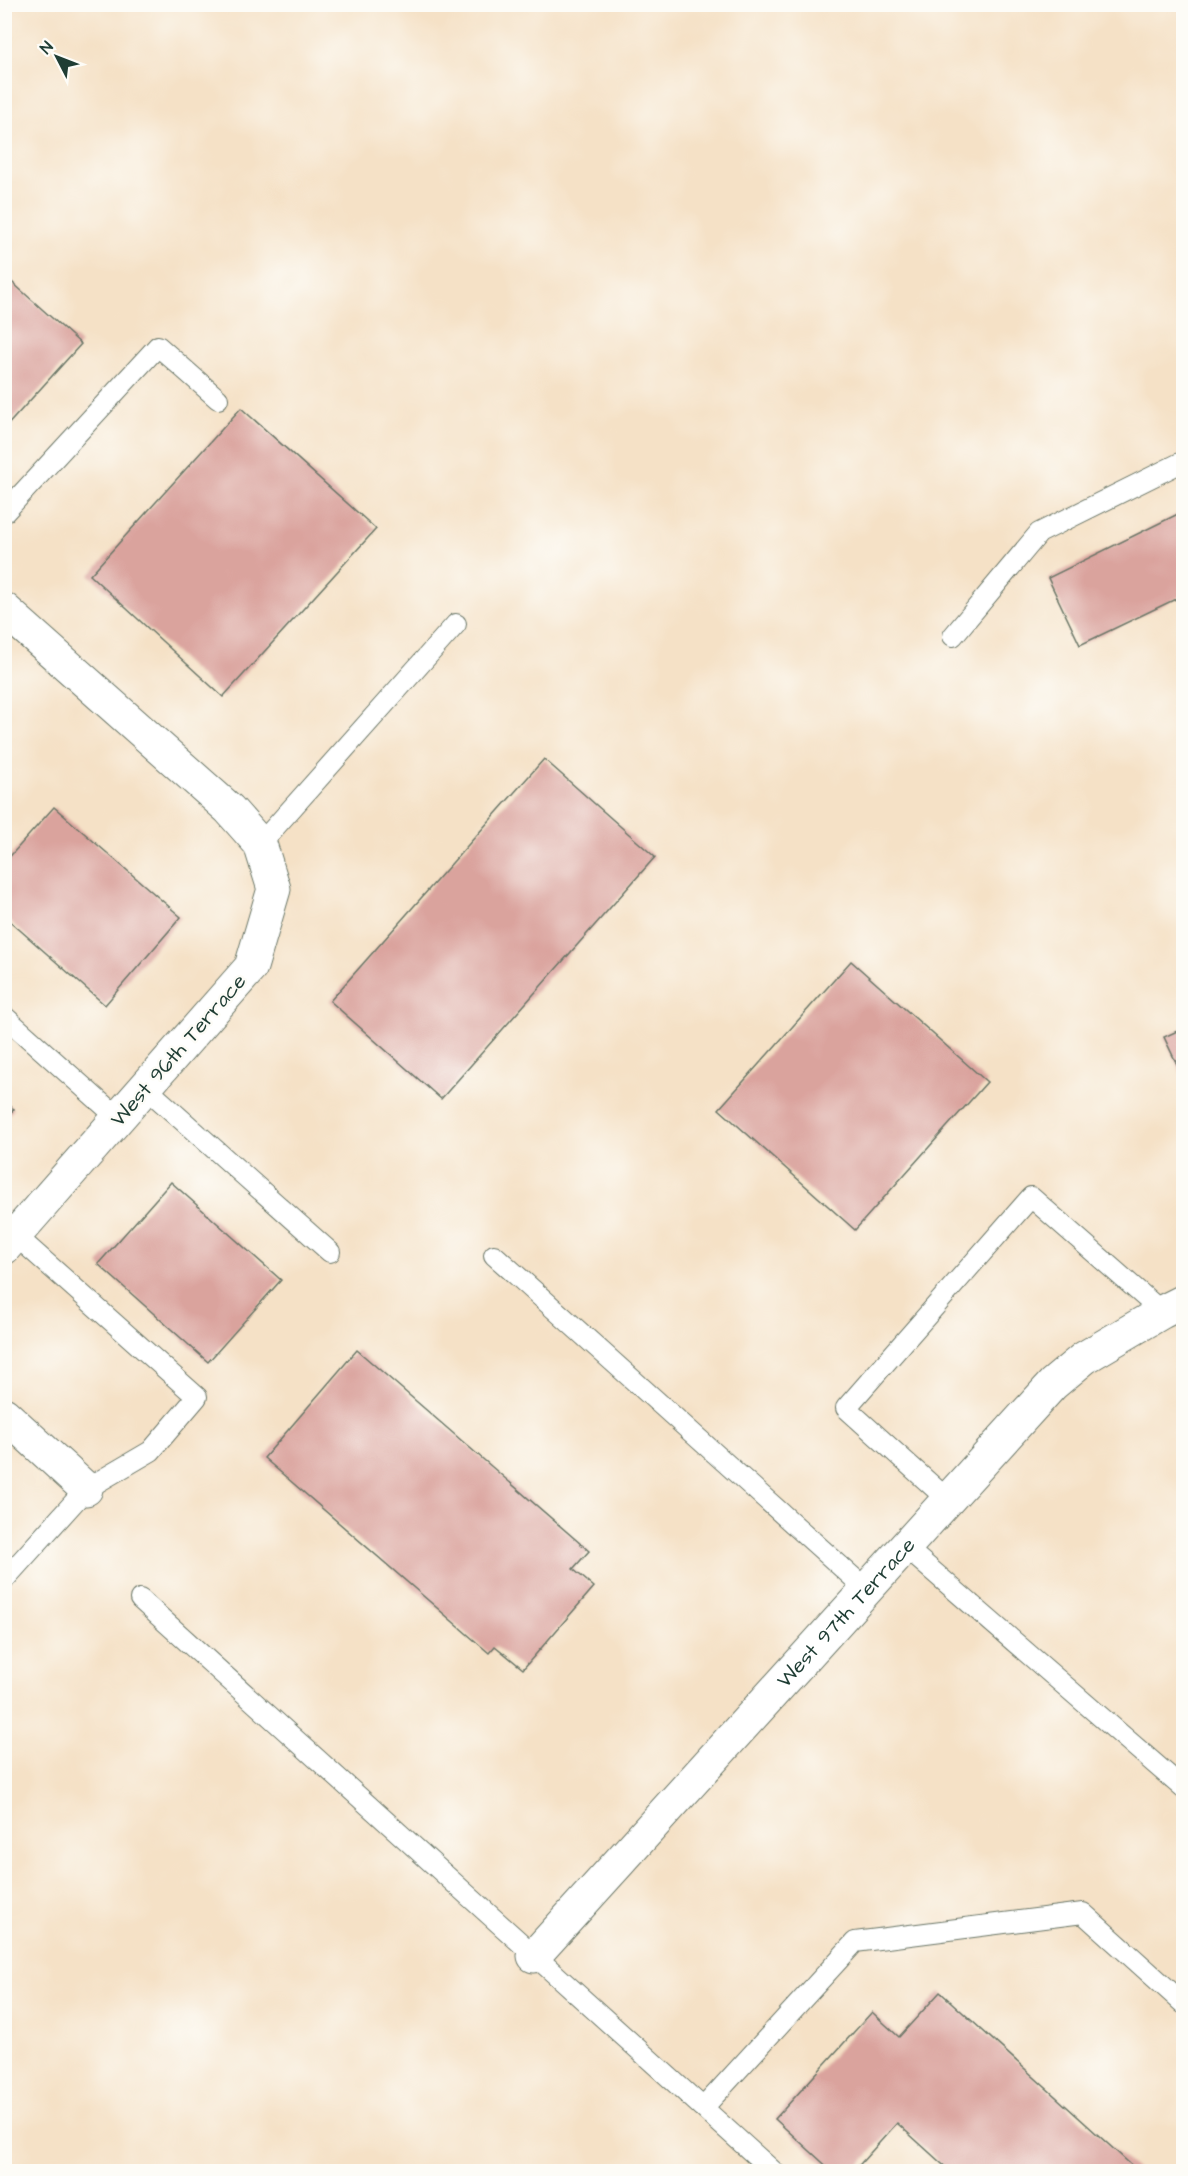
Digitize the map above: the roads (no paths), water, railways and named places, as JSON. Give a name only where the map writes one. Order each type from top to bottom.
[{"type":"street","name":"West 96th Terrace","points":[[4,609],[230,809],[260,844],[274,889],[251,967],[10,1241]]},
{"type":"street","name":"West 97th Terrace","points":[[534,1956],[1053,1384],[1083,1358],[1173,1306]]},
{"type":"street","points":[[4,1414],[86,1489]]},
{"type":"lane","points":[[4,513],[158,346],[218,399]]},
{"type":"lane","points":[[953,636],[1039,534],[1184,461]]},
{"type":"lane","points":[[260,844],[456,624]]},
{"type":"lane","points":[[4,1016],[118,1118]]},
{"type":"lane","points":[[146,1087],[330,1252]]},
{"type":"lane","points":[[948,1500],[846,1408],[1031,1197],[1173,1306]]},
{"type":"lane","points":[[4,1580],[86,1489],[151,1451],[197,1397],[10,1241]]},
{"type":"lane","points":[[494,1255],[867,1590]]},
{"type":"lane","points":[[905,1547],[1184,1789]]},
{"type":"lane","points":[[141,1599],[774,2172]]},
{"type":"lane","points":[[703,2108],[855,1942],[1083,1913],[1184,2004]]}]
